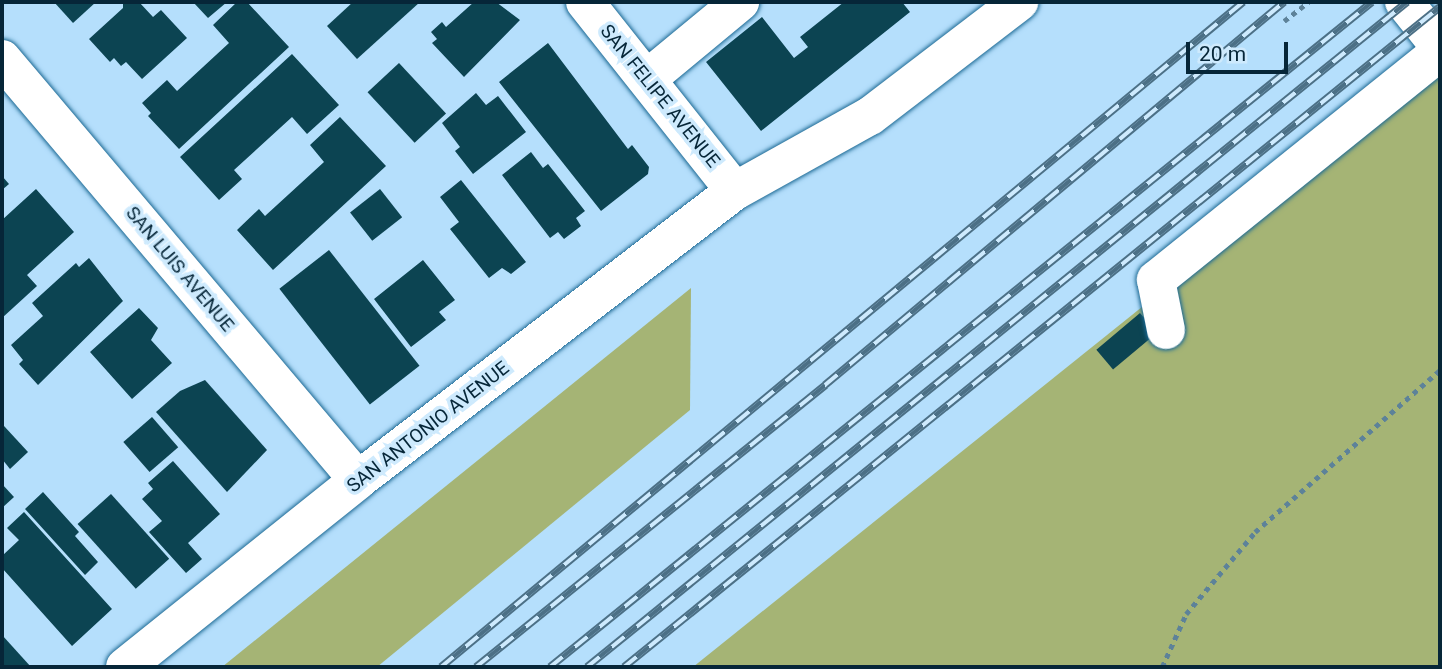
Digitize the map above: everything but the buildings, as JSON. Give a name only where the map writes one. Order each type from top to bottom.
[{"type":"street","name":"SAN FELIPE AVENUE","points":[[585,2],[735,191]]},
{"type":"street","name":"SAN ANTONIO AVENUE","points":[[125,667],[358,480],[735,191],[870,116],[1019,2]]},
{"type":"street","points":[[1166,330],[1156,280],[1440,49],[1404,2]]},
{"type":"street","points":[[647,79],[734,4]]},
{"type":"street","name":"SAN LUIS AVENUE","points":[[2,59],[358,480]]},
{"type":"path","points":[[1284,21],[1308,2]]},
{"type":"path","points":[[1163,667],[1186,614],[1255,532],[1440,370]]},
{"type":"green space","points":[[1440,68],[1440,667],[693,667]]},
{"type":"green space","points":[[691,288],[690,410],[377,667],[222,667]]},
{"type":"railway","points":[[441,667],[1243,2]]},
{"type":"railway","points":[[476,667],[825,385],[1284,2]]},
{"type":"railway","points":[[550,667],[1372,2]]},
{"type":"railway","points":[[587,667],[1407,2]]},
{"type":"railway","points":[[624,667],[1440,7]]}]
